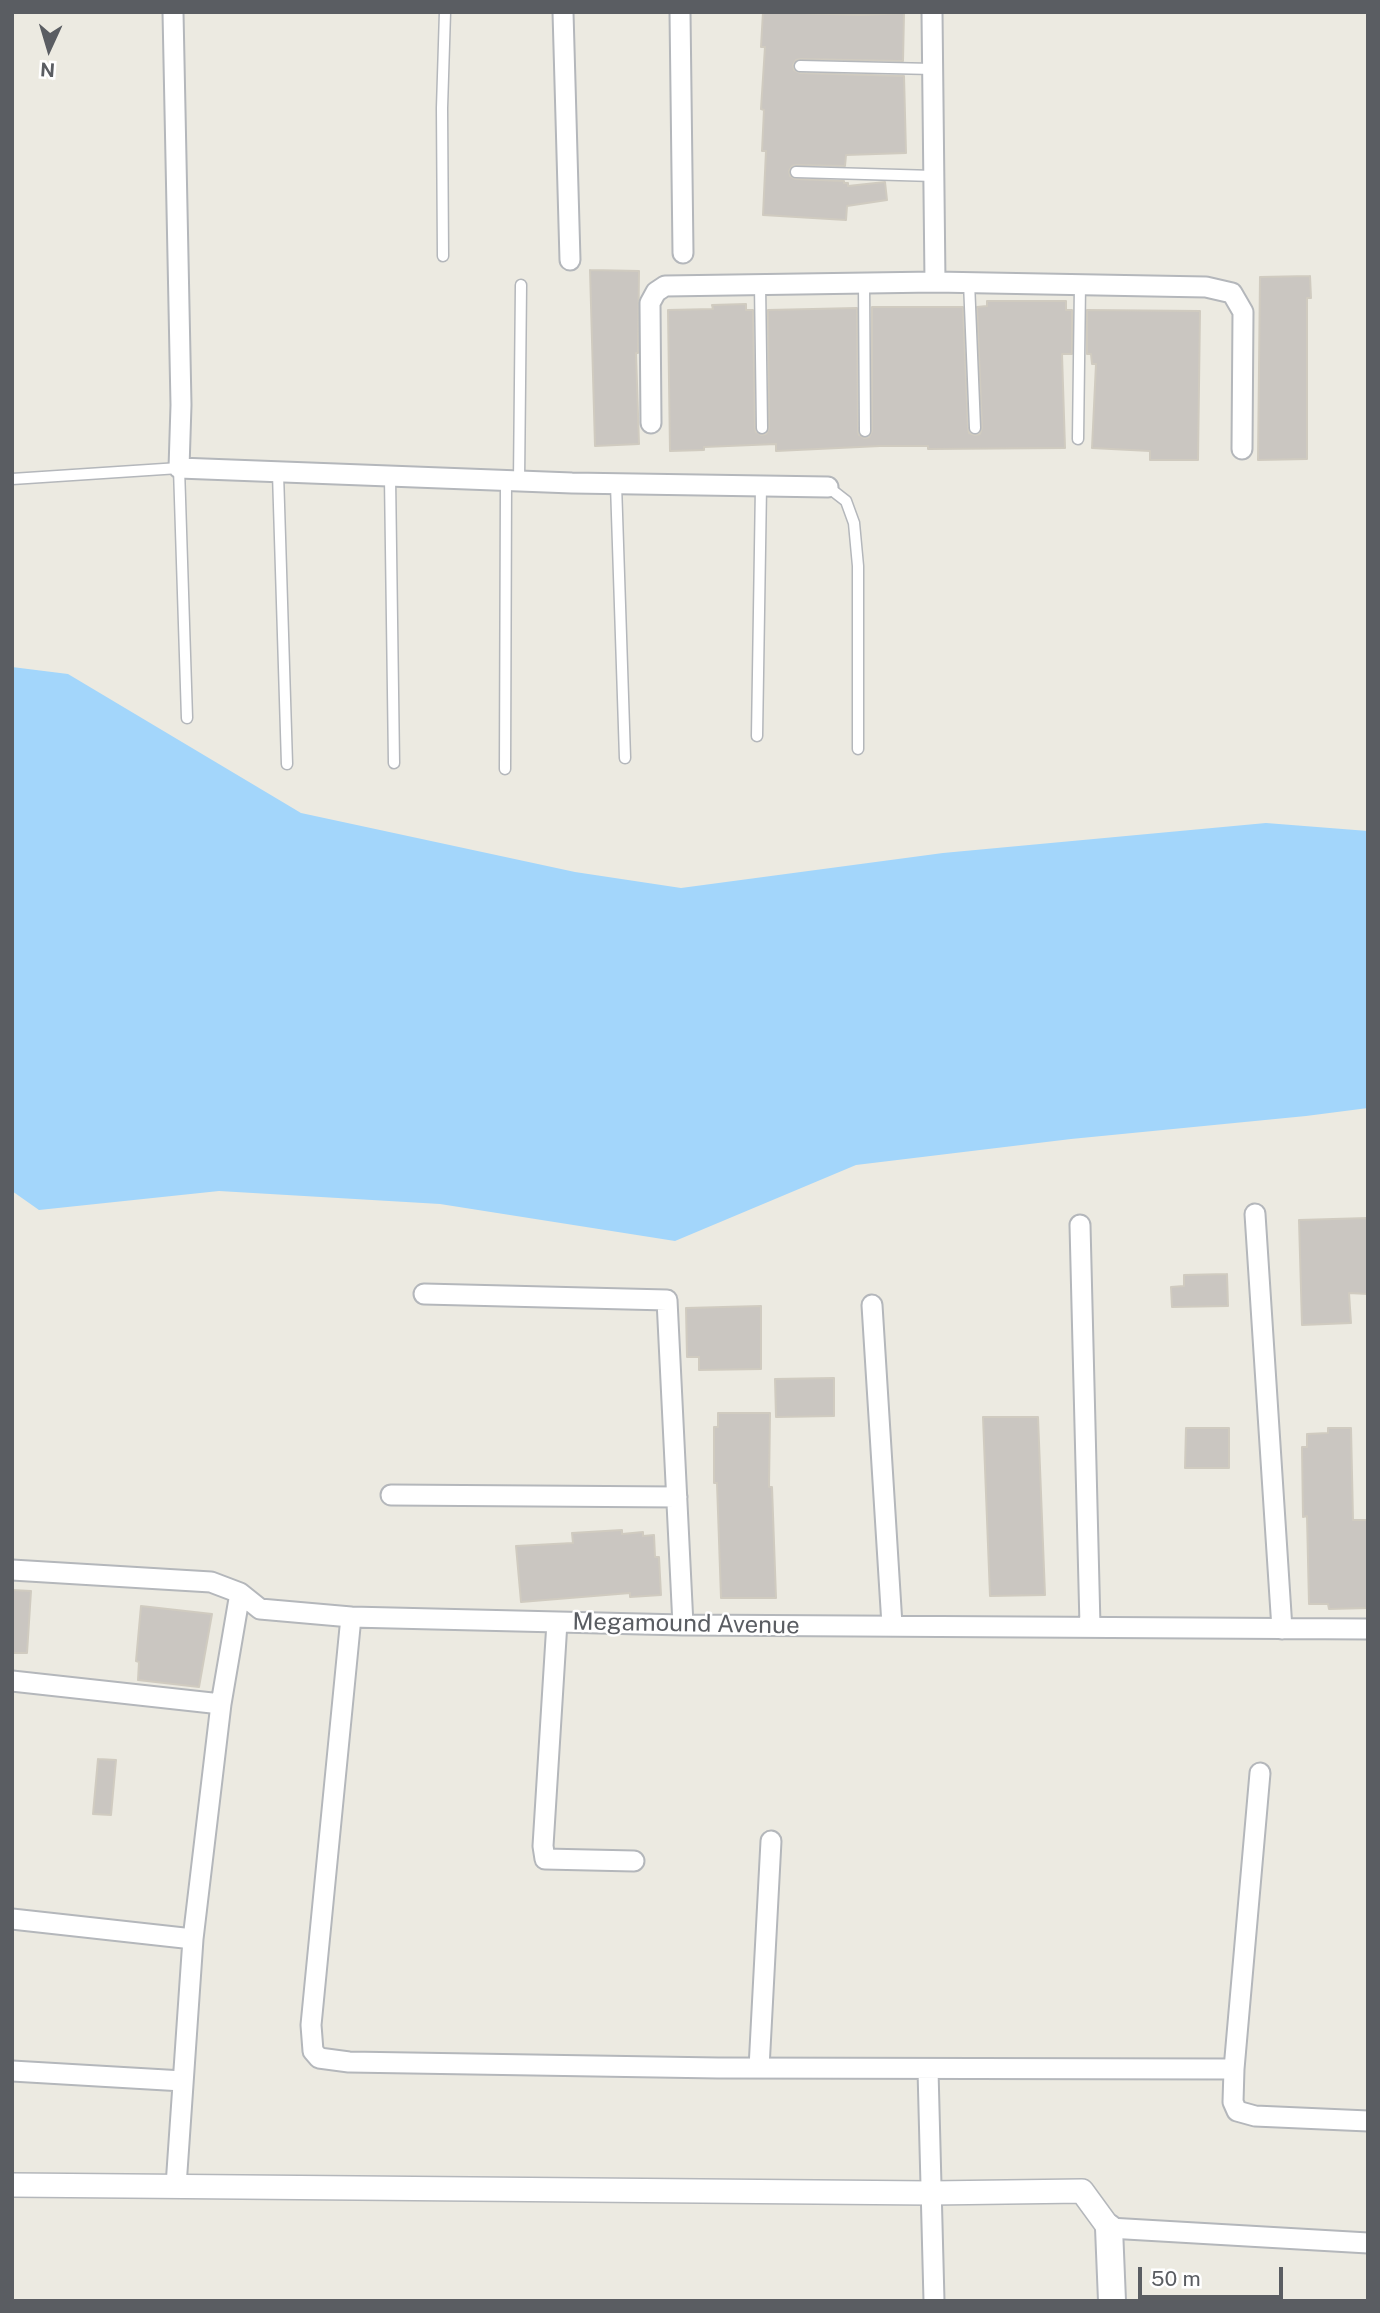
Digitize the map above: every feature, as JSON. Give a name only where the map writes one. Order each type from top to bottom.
[{"type":"main road","points":[[1109,2228],[1112,2301]]},
{"type":"street","points":[[173,12],[181,405],[179,468],[616,484],[828,486]]},
{"type":"street","points":[[564,12],[570,260]]},
{"type":"street","points":[[680,12],[683,253]]},
{"type":"street","points":[[932,12],[935,282]]},
{"type":"street","points":[[651,423],[650,303],[656,292],[665,286],[969,282],[1206,286],[1232,293],[1243,312],[1242,449]]},
{"type":"street","points":[[1255,1214],[1282,1629]]},
{"type":"street","points":[[1080,1225],[1090,1626]]},
{"type":"street","points":[[424,1294],[667,1300],[683,1625]]},
{"type":"street","points":[[872,1305],[892,1625]]},
{"type":"street","points":[[391,1495],[677,1497]]},
{"type":"street","name":"Megamound Avenue","points":[[12,1570],[211,1582],[240,1593],[260,1609],[351,1618],[683,1625],[1368,1629]]},
{"type":"street","points":[[176,2186],[193,1939],[221,1704],[240,1593]]},
{"type":"street","points":[[351,1618],[311,2025],[313,2051],[319,2058],[349,2062],[759,2068],[1234,2069]]},
{"type":"street","points":[[557,1622],[543,1846],[545,1859],[635,1861]]},
{"type":"street","points":[[12,1681],[221,1704]]},
{"type":"street","points":[[1260,1773],[1233,2102],[1237,2111],[1255,2116],[1368,2121]]},
{"type":"street","points":[[759,2068],[771,1841]]},
{"type":"street","points":[[12,1919],[193,1939]]},
{"type":"street","points":[[928,2070],[934,2301]]},
{"type":"street","points":[[12,2071],[183,2081]]},
{"type":"street","points":[[12,2185],[931,2193],[1082,2190],[1109,2228],[1368,2243]]},
{"type":"lane","points":[[443,256],[442,108],[445,12]]},
{"type":"lane","points":[[800,66],[933,69]]},
{"type":"lane","points":[[796,172],[934,176]]},
{"type":"lane","points":[[969,282],[975,429]]},
{"type":"lane","points":[[864,283],[865,431]]},
{"type":"lane","points":[[760,284],[762,428]]},
{"type":"lane","points":[[1078,439],[1080,284]]},
{"type":"lane","points":[[505,769],[512,481],[521,285]]},
{"type":"lane","points":[[12,479],[179,468],[187,718]]},
{"type":"lane","points":[[278,473],[287,764]]},
{"type":"lane","points":[[390,477],[394,763]]},
{"type":"lane","points":[[616,484],[625,758]]},
{"type":"lane","points":[[757,736],[761,486]]},
{"type":"lane","points":[[828,486],[846,501],[854,523],[858,566],[858,750]]},
{"type":"water","points":[[12,667],[68,674],[301,813],[575,872],[681,888],[943,853],[1266,823],[1368,831],[1368,1108],[856,1165],[675,1241],[440,1204],[219,1191],[39,1210],[12,1191]]},
{"type":"building","points":[[763,12],[862,15],[904,13],[903,61],[800,59],[793,65],[794,70],[800,73],[904,76],[906,153],[846,155],[845,166],[796,165],[789,171],[790,176],[795,179],[844,181],[848,186],[885,182],[887,200],[847,206],[846,220],[763,215],[766,151],[762,151],[764,110],[761,109],[765,47],[761,47]]},
{"type":"building","points":[[590,270],[639,271],[636,353],[639,444],[595,446]]},
{"type":"building","points":[[1310,276],[1311,298],[1307,298],[1307,459],[1258,460],[1260,277]]},
{"type":"building","points":[[987,301],[1066,301],[1066,310],[1072,310],[1072,354],[1062,354],[1065,448],[928,449],[928,446],[880,446],[776,451],[776,444],[670,451],[668,310],[713,309],[712,305],[746,304],[746,310],[753,310],[755,428],[761,435],[766,434],[769,428],[768,310],[857,308],[858,431],[864,438],[869,437],[872,431],[872,307],[963,307],[968,428],[969,433],[975,435],[980,434],[982,428],[977,307],[987,306]]},
{"type":"building","points":[[1087,310],[1200,311],[1198,460],[1150,460],[1150,451],[1092,448],[1096,364],[1092,364],[1091,354],[1087,354]]},
{"type":"building","points":[[1368,1218],[1368,1294],[1349,1293],[1351,1323],[1302,1325],[1299,1220]]},
{"type":"building","points":[[1227,1274],[1228,1306],[1172,1307],[1171,1287],[1184,1286],[1184,1275]]},
{"type":"building","points":[[761,1306],[761,1369],[699,1370],[699,1357],[687,1357],[686,1308]]},
{"type":"building","points":[[834,1378],[834,1416],[776,1417],[775,1379]]},
{"type":"building","points":[[718,1413],[770,1413],[769,1487],[772,1487],[776,1598],[721,1598],[717,1483],[714,1483],[714,1427],[718,1427]]},
{"type":"building","points":[[983,1417],[1038,1417],[1045,1595],[990,1596]]},
{"type":"building","points":[[1186,1428],[1229,1428],[1229,1468],[1185,1468]]},
{"type":"building","points":[[1328,1428],[1351,1428],[1353,1520],[1368,1520],[1368,1608],[1329,1609],[1328,1604],[1309,1604],[1307,1516],[1303,1517],[1302,1447],[1307,1447],[1307,1434],[1328,1433]]},
{"type":"building","points":[[622,1530],[622,1534],[643,1532],[643,1536],[654,1535],[655,1557],[659,1557],[661,1595],[630,1597],[630,1593],[521,1602],[516,1546],[573,1543],[572,1533]]},
{"type":"building","points":[[12,1590],[31,1591],[27,1653],[12,1653]]},
{"type":"building","points":[[141,1606],[212,1614],[199,1687],[138,1680],[139,1662],[136,1661]]},
{"type":"building","points":[[98,1759],[116,1760],[111,1815],[93,1814]]}]
